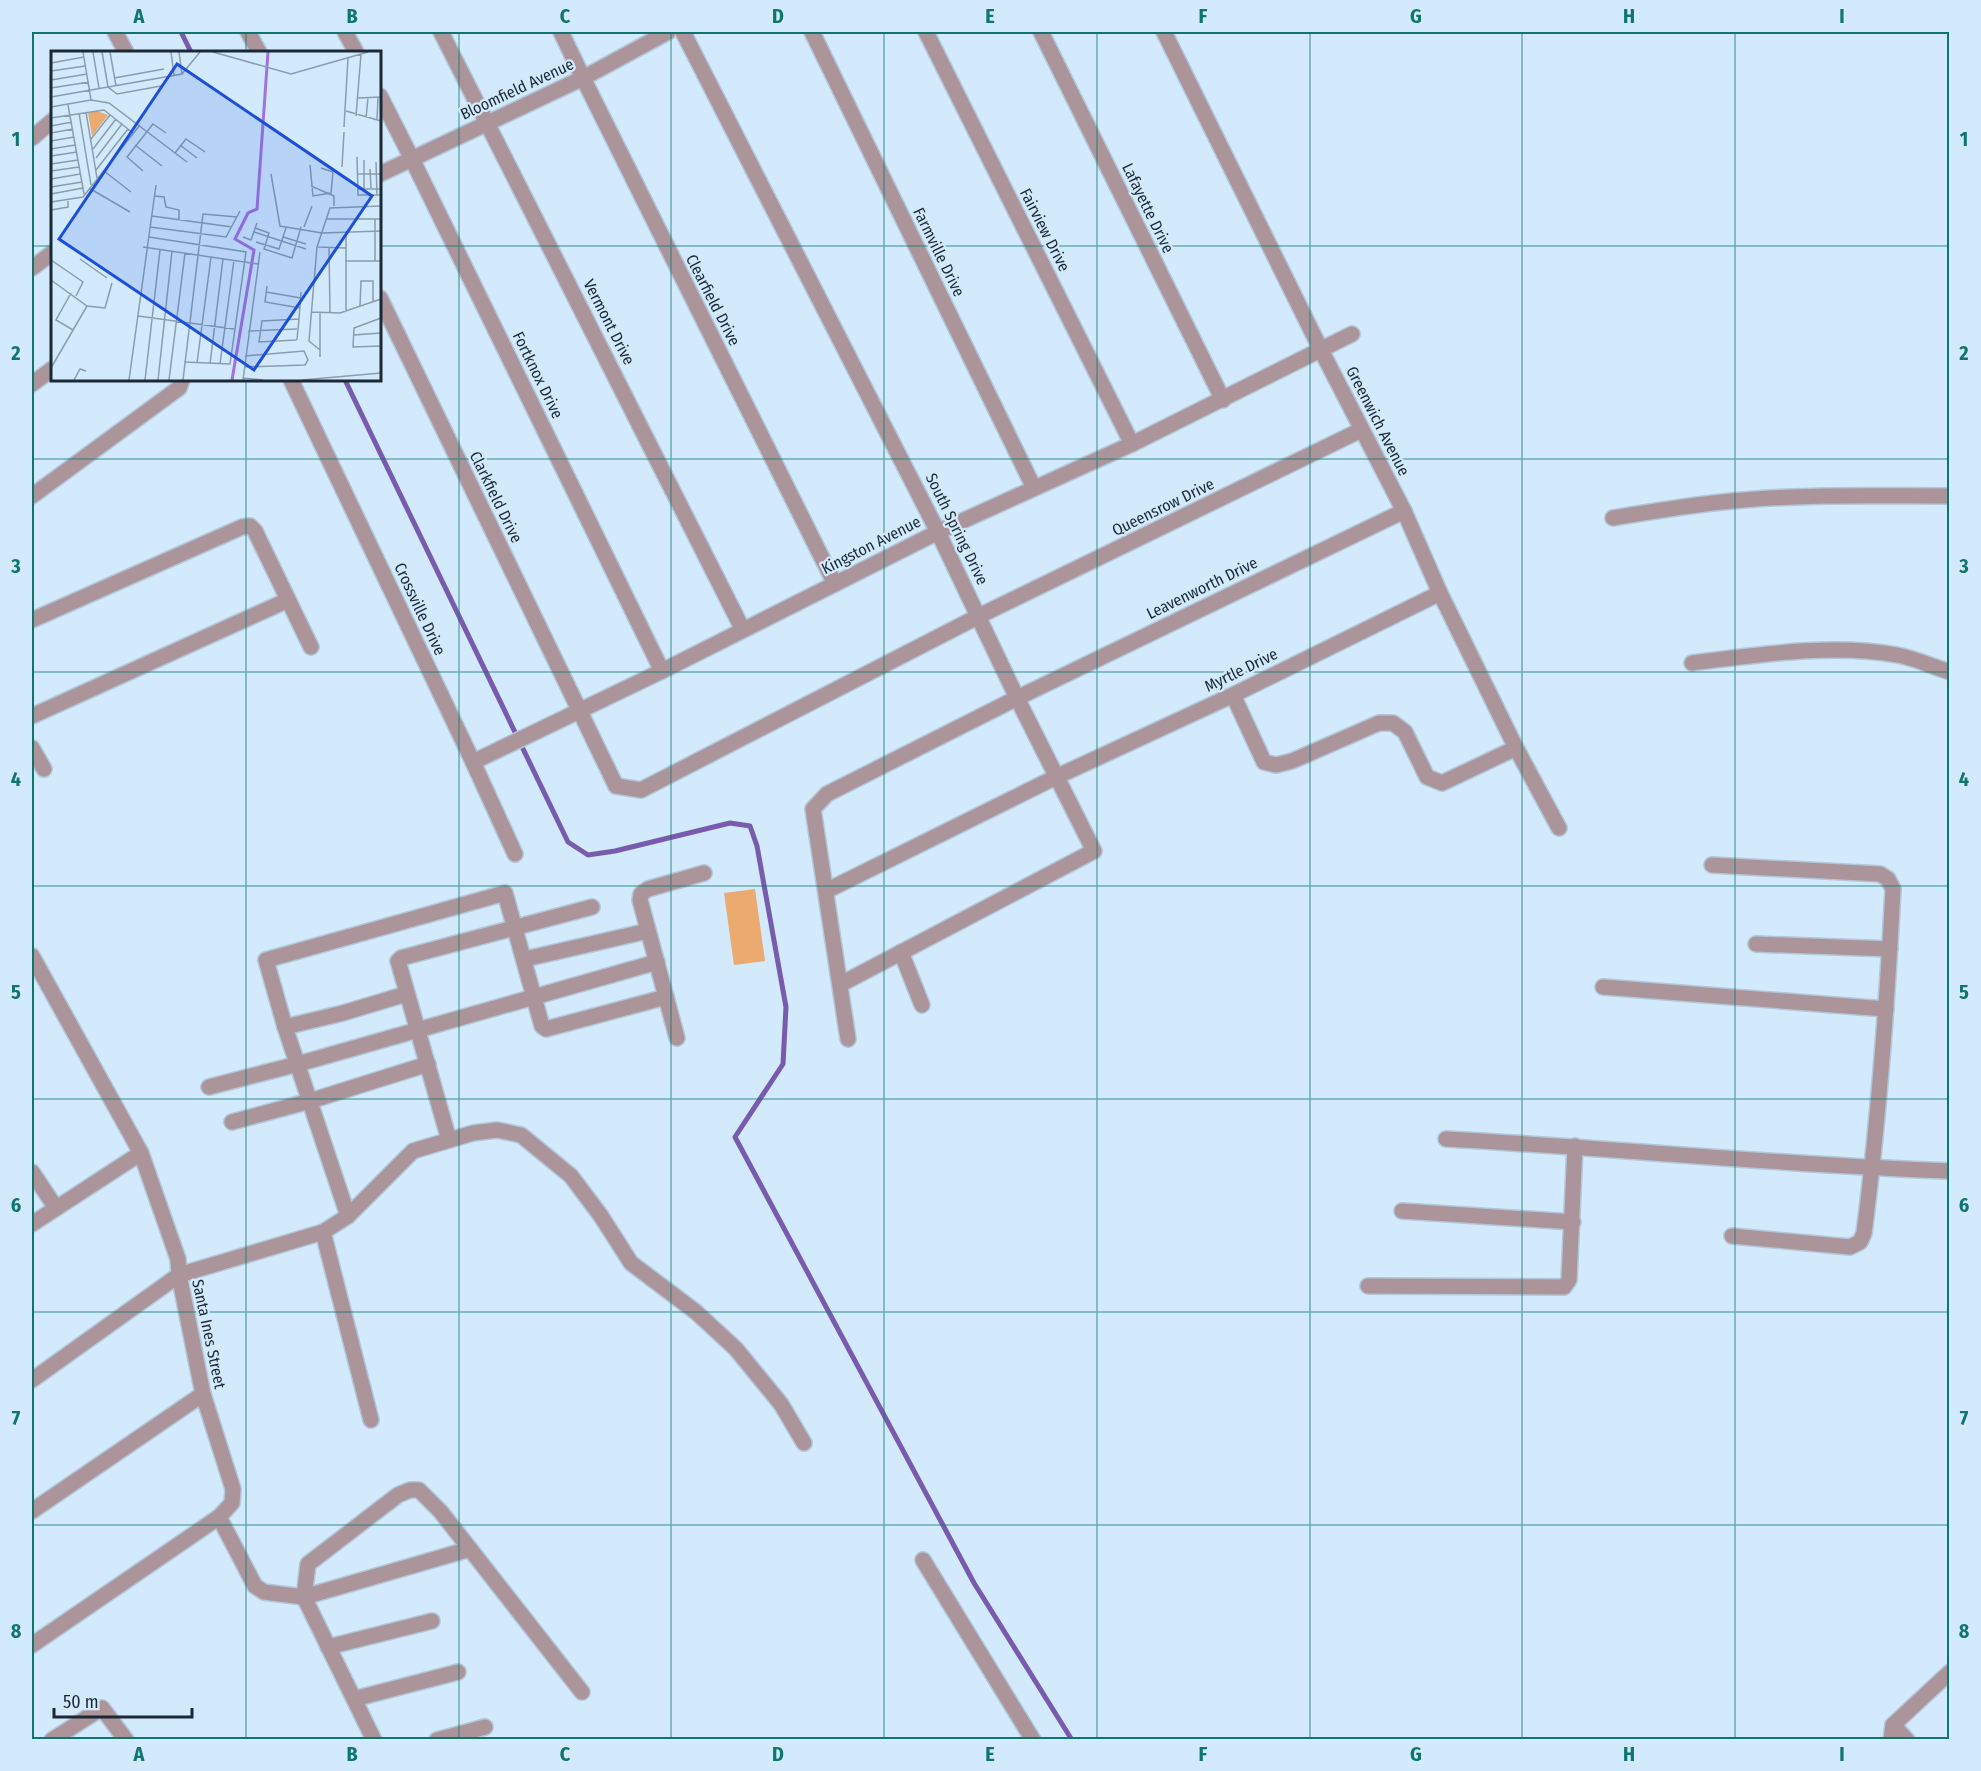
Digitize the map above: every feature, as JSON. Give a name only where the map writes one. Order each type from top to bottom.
[{"type":"street","points":[[115,32],[125,51]]},
{"type":"street","points":[[248,32],[258,51]]},
{"type":"street","points":[[345,32],[356,51]]},
{"type":"street","name":"Vermont Drive","points":[[441,32],[489,123],[743,630]]},
{"type":"street","name":"Clearfield Drive","points":[[561,32],[835,584]]},
{"type":"street","name":"Bloomfield Avenue","points":[[381,174],[583,78],[668,32]]},
{"type":"street","name":"South Spring Drive","points":[[683,32],[938,532],[980,616],[1017,698],[1094,851],[840,984]]},
{"type":"street","name":"Farmville Drive","points":[[812,32],[1034,488]]},
{"type":"street","name":"Fairview Drive","points":[[926,32],[1132,444]]},
{"type":"street","name":"Lafayette Drive","points":[[1041,32],[1223,400]]},
{"type":"street","name":"Greenwich Avenue","points":[[1164,32],[1321,350],[1404,511],[1440,593],[1516,748],[1559,828]]},
{"type":"street","name":"Fortknox Drive","points":[[381,98],[662,671]]},
{"type":"street","points":[[32,138],[51,122]]},
{"type":"street","points":[[32,268],[51,254]]},
{"type":"street","name":"Clarkfield Drive","points":[[381,300],[616,786],[641,790],[980,616]]},
{"type":"street","name":"Kingston Avenue","points":[[473,762],[662,671],[938,532],[1132,444],[1352,334]]},
{"type":"street","points":[[32,384],[51,370]]},
{"type":"street","points":[[32,496],[179,388],[182,381]]},
{"type":"street","name":"Crossville Drive","points":[[291,381],[515,854]]},
{"type":"street","name":"Queensrow Drive","points":[[980,616],[1362,430]]},
{"type":"street","points":[[1613,518],[1744,500],[1819,496],[1950,496]]},
{"type":"street","name":"Leavenworth Drive","points":[[826,891],[813,809],[827,794],[1017,698],[1404,511]]},
{"type":"street","points":[[32,620],[242,527],[250,526],[255,531],[311,647]]},
{"type":"street","name":"Myrtle Drive","points":[[826,891],[1056,777],[1233,695],[1440,593]]},
{"type":"street","points":[[32,716],[288,600]]},
{"type":"street","points":[[1692,663],[1759,655],[1835,650],[1898,655],[1950,672]]},
{"type":"street","points":[[1233,695],[1264,762],[1276,765],[1292,761],[1379,723],[1394,723],[1405,732],[1427,777],[1442,783],[1516,748]]},
{"type":"street","points":[[32,748],[44,769]]},
{"type":"street","points":[[1712,866],[1880,874],[1888,879],[1893,889],[1886,1008],[1872,1168],[1864,1233],[1860,1242],[1850,1247],[1732,1236]]},
{"type":"street","points":[[677,1038],[640,900],[641,894],[648,890],[704,873]]},
{"type":"street","points":[[826,891],[848,1039]]},
{"type":"street","points":[[348,1216],[285,1027],[266,960],[505,893],[525,958],[542,1026],[550,1029],[666,997]]},
{"type":"street","points":[[449,1140],[398,961],[402,958],[592,907]]},
{"type":"street","points":[[525,958],[648,931]]},
{"type":"street","points":[[1755,944],[1890,950]]},
{"type":"street","points":[[901,952],[922,1005]]},
{"type":"street","name":"Santa Ines Street","points":[[32,956],[141,1153],[178,1260],[203,1394],[233,1489],[232,1503],[219,1517],[32,1645]]},
{"type":"street","points":[[209,1087],[657,962]]},
{"type":"street","points":[[1603,987],[1886,1008]]},
{"type":"street","points":[[285,1027],[344,1013],[406,994]]},
{"type":"street","points":[[232,1122],[310,1101],[428,1064]]},
{"type":"street","points":[[32,1380],[179,1275],[323,1232],[348,1216],[413,1150],[473,1133],[497,1130],[521,1136],[572,1176],[601,1215],[631,1263],[696,1312],[736,1349],[781,1404],[804,1443]]},
{"type":"street","points":[[1446,1139],[1950,1172]]},
{"type":"street","points":[[1368,1287],[1553,1289],[1564,1287],[1569,1280],[1575,1146]]},
{"type":"street","points":[[32,1224],[141,1153]]},
{"type":"street","points":[[32,1172],[56,1208]]},
{"type":"street","points":[[1402,1211],[1573,1222]]},
{"type":"street","points":[[323,1232],[371,1420]]},
{"type":"street","points":[[32,1511],[203,1394]]},
{"type":"street","points":[[374,1740],[304,1597],[308,1564],[398,1495],[410,1490],[419,1490],[441,1512],[582,1692]]},
{"type":"street","points":[[219,1517],[255,1586],[264,1592],[304,1597],[470,1549]]},
{"type":"street","points":[[923,1560],[1033,1740]]},
{"type":"street","points":[[328,1647],[432,1621]]},
{"type":"street","points":[[354,1699],[458,1672]]},
{"type":"street","points":[[1907,1740],[1892,1732],[1947,1680]]},
{"type":"street","points":[[52,1740],[102,1708],[126,1740]]},
{"type":"street","points":[[437,1740],[485,1727]]},
{"type":"shaded area","points":[[755,889],[765,961],[734,965],[724,893]]},
{"type":"waterway","points":[[181,32],[190,51]]},
{"type":"waterway","points":[[345,381],[568,842],[588,855],[615,851],[730,823],[750,826],[757,846],[786,1007],[783,1064],[735,1137],[974,1583],[1072,1740]]}]
